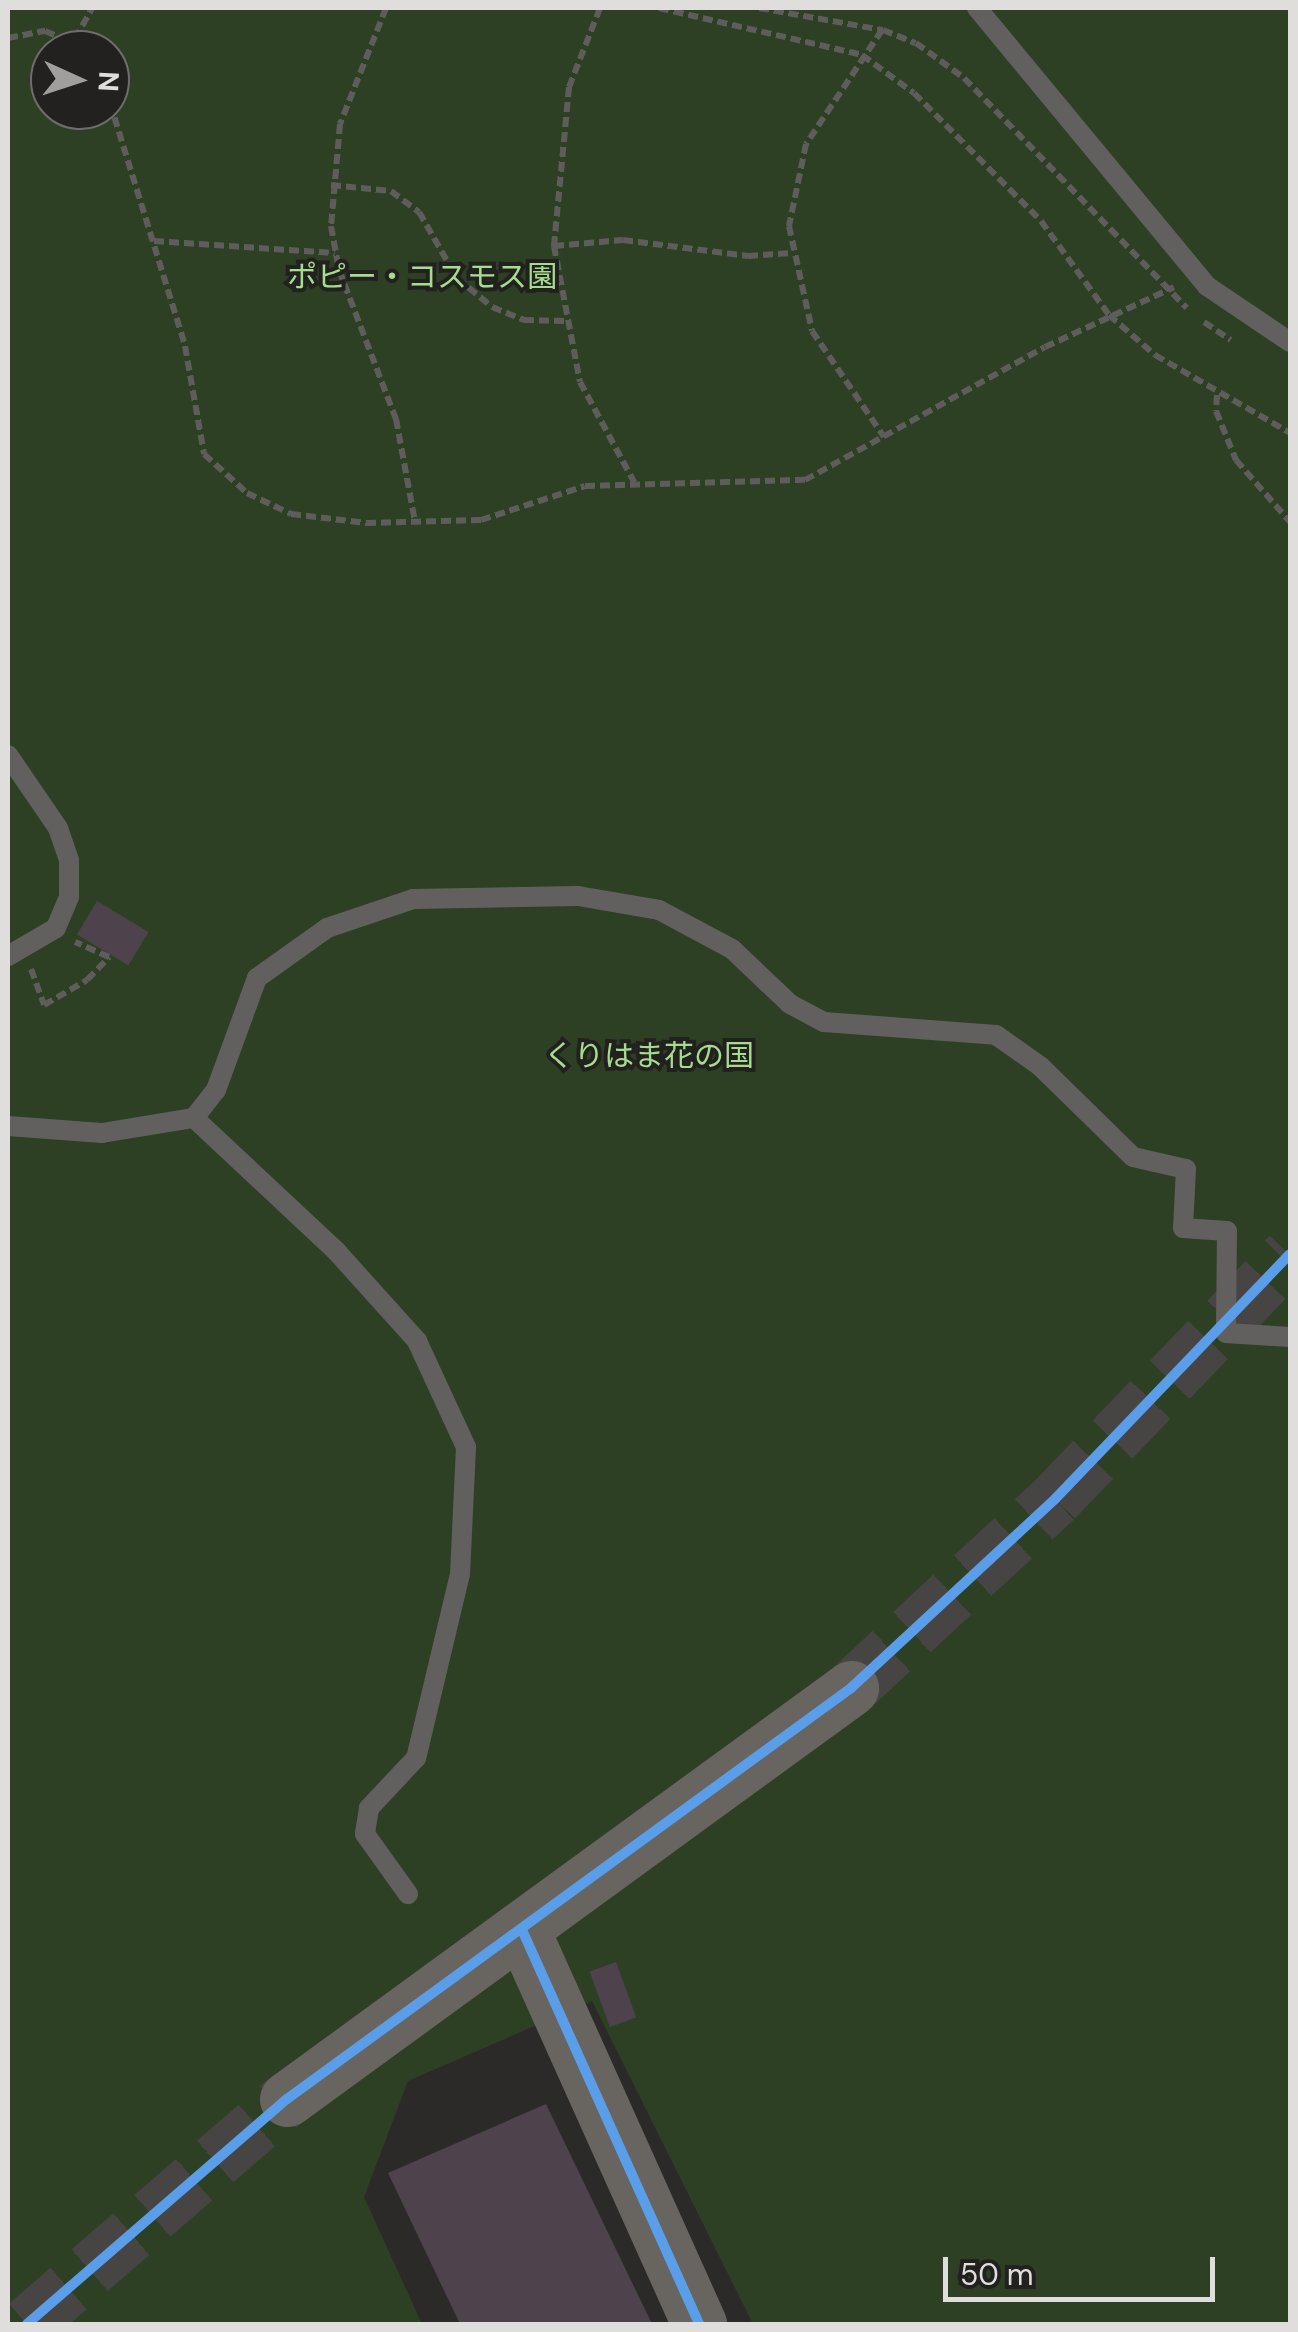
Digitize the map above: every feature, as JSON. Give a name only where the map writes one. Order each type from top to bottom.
[{"type":"street","points":[[287,2099],[523,1932],[851,1688]]},
{"type":"street","points":[[523,1932],[699,2324]]},
{"type":"lane","points":[[977,8],[1207,286],[1290,342]]},
{"type":"lane","points":[[8,755],[58,828],[69,860],[69,896],[56,928],[16,953]]},
{"type":"lane","points":[[8,1126],[102,1133],[194,1118],[216,1090],[258,978],[326,928],[414,899],[488,893],[659,910],[732,949],[790,1004],[824,1022],[996,1036],[1040,1066],[1133,1157],[1186,1168],[1184,1228],[1227,1231],[1226,1332],[1290,1337]]},
{"type":"lane","points":[[194,1118],[338,1252],[418,1341],[466,1447],[460,1574],[416,1758],[369,1808],[365,1834],[408,1894]]},
{"type":"path","points":[[80,30],[92,8]]},
{"type":"path","points":[[386,8],[340,124],[331,185],[335,252],[396,419],[415,522]]},
{"type":"path","points":[[600,8],[569,86],[554,246],[566,321],[598,426],[634,482]]},
{"type":"path","points":[[660,8],[862,55],[914,93],[1041,221],[1109,316],[1218,395],[1290,433]]},
{"type":"path","points":[[759,8],[883,30],[964,78],[1166,293],[1238,344]]},
{"type":"path","points":[[883,30],[862,55],[806,144],[794,181],[792,253],[812,331],[884,437]]},
{"type":"path","points":[[118,130],[185,346],[204,454],[246,493],[292,514],[415,522],[481,520],[584,486],[805,480],[1109,316],[1166,293]]},
{"type":"path","points":[[331,185],[391,192],[419,212],[458,278],[492,307],[524,320],[566,321]]},
{"type":"path","points":[[154,240],[335,252]]},
{"type":"path","points":[[554,246],[624,240],[748,256],[792,253]]},
{"type":"path","points":[[1218,395],[1236,460],[1290,522]]},
{"type":"path","points":[[16,953],[44,1006],[109,957],[80,945]]},
{"type":"green space","name":"くりはま花の国","points":[[8,8],[1290,8],[1290,2324],[753,2324],[592,2001],[408,2081],[364,2197],[422,2324],[8,2324]]},
{"type":"building","points":[[97,901],[148,932],[128,965],[77,934]]},
{"type":"building","points":[[616,1962],[636,2017],[610,2027],[590,1972]]},
{"type":"building","points":[[546,2104],[652,2324],[460,2324],[388,2173]]},
{"type":"tunnel","points":[[851,1688],[1055,1499],[1290,1254]]},
{"type":"tunnel","points":[[27,2324],[287,2099]]},
{"type":"cycle path","points":[[27,2324],[287,2099],[851,1688],[1055,1499],[1290,1254]]},
{"type":"cycle path","points":[[523,1932],[699,2324]]},
{"type":"park label","name":"ポピー・コスモス園","points":[[422,277]]}]
